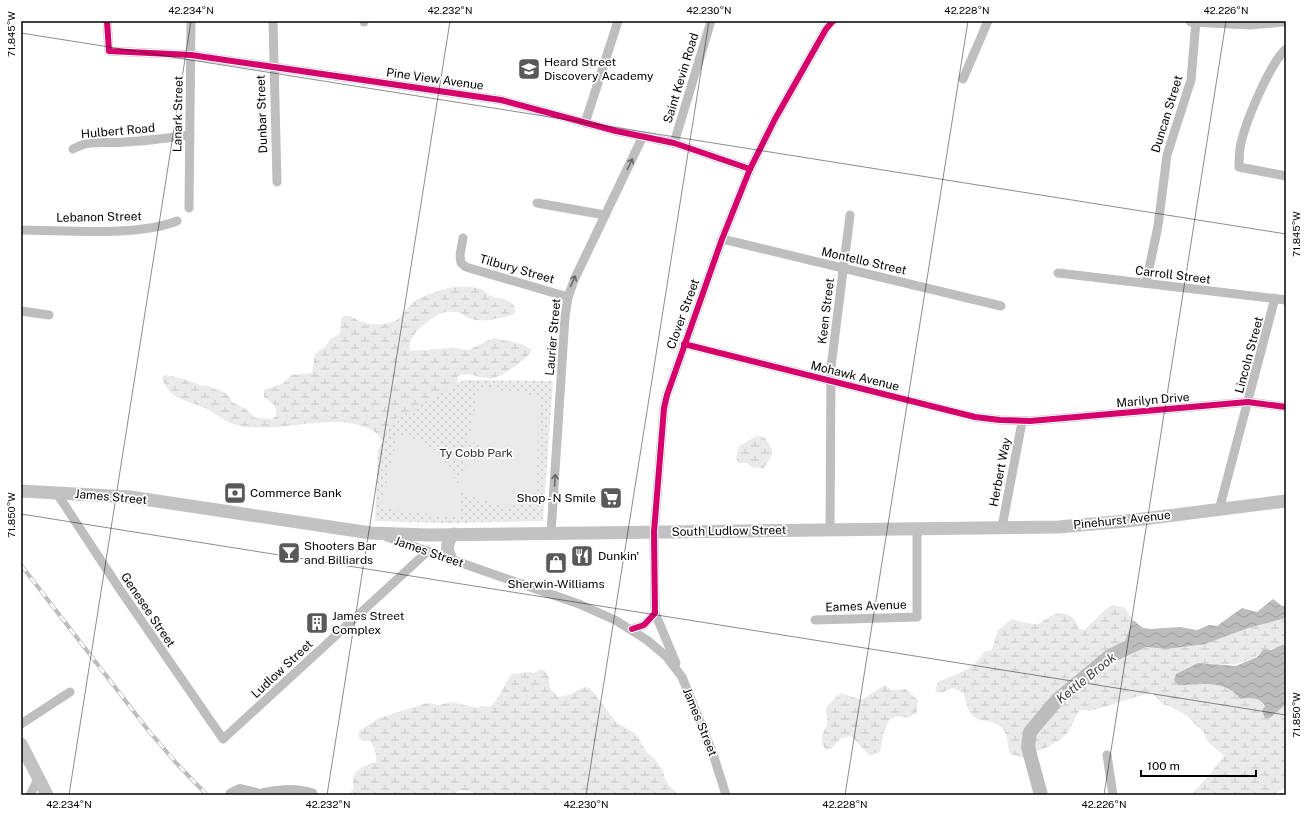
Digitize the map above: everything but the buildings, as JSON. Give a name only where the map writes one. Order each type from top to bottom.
[{"type":"main road","name":"James Street","points":[[21,491],[137,498],[377,534]]},
{"type":"main road","name":"Pinehurst Avenue","points":[[956,527],[1058,527],[1219,510],[1286,501]]},
{"type":"main road","name":"South Ludlow Street","points":[[377,534],[830,530],[956,527]]},
{"type":"main road","points":[[451,559],[448,552],[447,543],[454,534]]},
{"type":"main road","points":[[22,747],[47,795]]},
{"type":"street","name":"Pine View Avenue","points":[[107,21],[109,50],[191,55],[501,100],[585,123],[674,143],[750,169]]},
{"type":"street","name":"Lanark Street","points":[[189,208],[191,21]]},
{"type":"street","name":"Dunbar Street","points":[[273,21],[272,67],[276,182]]},
{"type":"street","points":[[585,123],[618,21]]},
{"type":"street","name":"Saint Kevin Road","points":[[674,143],[711,21]]},
{"type":"street","name":"Clover Street","points":[[681,676],[655,613],[654,532],[666,395],[722,239],[750,169],[775,119],[826,29],[833,21]]},
{"type":"street","points":[[964,79],[988,21]]},
{"type":"street","points":[[1191,21],[1250,24],[1284,21],[1286,24]]},
{"type":"street","name":"Duncan Street","points":[[1146,283],[1158,226],[1167,155],[1191,80],[1196,21]]},
{"type":"street","points":[[1286,49],[1279,55],[1272,68],[1248,122],[1241,142],[1239,167],[1286,176]]},
{"type":"street","name":"Hulbert Road","points":[[73,149],[80,145],[91,143],[122,143],[190,135]]},
{"type":"street","name":"Laurier Street","points":[[551,533],[565,317],[568,297],[571,287],[643,136]]},
{"type":"street","points":[[537,203],[605,215]]},
{"type":"street","name":"Keen Street","points":[[830,530],[830,381],[850,215]]},
{"type":"street","name":"Lebanon Street","points":[[21,230],[122,231],[159,226],[177,221]]},
{"type":"street","name":"Tilbury Street","points":[[463,238],[460,255],[461,263],[466,267],[568,297]]},
{"type":"street","name":"Montello Street","points":[[722,239],[1001,306]]},
{"type":"street","name":"Carroll Street","points":[[1058,273],[1286,300]]},
{"type":"street","name":"Lincoln Street","points":[[1219,510],[1275,298]]},
{"type":"street","points":[[21,312],[49,315]]},
{"type":"street","name":"Mohawk Avenue","points":[[684,344],[975,417],[1022,422]]},
{"type":"street","name":"Marilyn Drive","points":[[1022,422],[1248,402],[1286,407]]},
{"type":"street","name":"Herbert Way","points":[[1002,527],[1022,422]]},
{"type":"street","name":"Genesee Street","points":[[56,492],[120,592],[223,739]]},
{"type":"street","name":"Eames Avenue","points":[[815,620],[917,617],[917,527]]},
{"type":"street","name":"James Street","points":[[377,534],[579,604],[607,615],[632,629],[660,650],[676,666],[713,754],[726,795]]},
{"type":"street","name":"Ludlow Street","points":[[223,739],[428,551]]},
{"type":"street","points":[[632,629],[644,625],[655,613]]},
{"type":"street","points":[[21,724],[70,692]]},
{"type":"street","points":[[1108,755],[1113,795]]},
{"type":"street","points":[[30,795],[38,778]]},
{"type":"green space","points":[[456,286],[474,287],[484,291],[490,296],[508,301],[514,306],[514,314],[501,318],[480,320],[467,317],[461,313],[442,313],[425,323],[420,328],[411,339],[410,351],[451,348],[469,350],[493,338],[522,344],[532,350],[526,358],[504,374],[494,378],[485,378],[466,374],[457,377],[458,383],[386,444],[370,429],[356,424],[341,422],[261,428],[238,426],[208,410],[174,395],[162,379],[164,375],[167,375],[199,384],[201,386],[208,385],[228,395],[232,402],[246,409],[255,418],[272,419],[276,416],[276,409],[264,397],[264,390],[282,384],[292,375],[312,373],[315,354],[326,346],[330,339],[340,334],[341,320],[343,316],[350,316],[359,321],[370,324],[390,323],[401,317],[415,301],[434,292]]},
{"type":"green space","name":"Ty Cobb Park","points":[[464,380],[553,381],[543,521],[447,523],[375,521],[378,451],[392,421]]},
{"type":"green space","points":[[479,387],[539,396],[537,487],[524,504],[503,507],[459,492],[459,518],[380,508],[398,435],[422,442],[440,455],[450,468],[457,485],[465,467],[481,446],[469,439]]},
{"type":"green space","points":[[757,436],[764,437],[772,450],[771,456],[763,469],[752,467],[747,463],[738,463],[736,458],[739,446]]},
{"type":"green space","points":[[1112,605],[1125,608],[1133,620],[1125,641],[1110,656],[1119,660],[1146,647],[1166,649],[1286,618],[1286,645],[1264,649],[1249,660],[1233,664],[1198,663],[1178,685],[1203,684],[1221,686],[1236,694],[1240,699],[1254,698],[1261,701],[1270,718],[1286,704],[1286,786],[1274,795],[1191,795],[1224,756],[1208,742],[1204,733],[1187,716],[1170,706],[1162,704],[1152,692],[1091,711],[1080,710],[1068,732],[1061,738],[1051,745],[1023,758],[1009,752],[1006,735],[999,725],[992,722],[979,720],[972,715],[968,709],[963,692],[952,688],[941,693],[935,692],[938,682],[964,671],[975,663],[984,652],[992,650],[998,630],[1012,619],[1037,624],[1053,615],[1062,613],[1073,618],[1079,629],[1084,630]]},
{"type":"green space","points":[[541,669],[548,674],[550,688],[558,697],[569,695],[584,687],[590,688],[616,722],[636,734],[647,753],[653,757],[663,771],[666,782],[678,795],[475,795],[473,792],[460,790],[452,795],[348,795],[354,788],[353,782],[355,773],[366,765],[376,762],[376,753],[373,746],[370,741],[362,741],[359,738],[359,731],[379,718],[427,703],[439,705],[451,702],[478,708],[480,706],[490,707],[497,699],[512,674],[528,672],[534,673]]},
{"type":"green space","points":[[885,685],[892,690],[906,689],[918,700],[917,712],[908,718],[897,716],[889,720],[884,732],[880,752],[869,755],[851,736],[840,739],[831,749],[826,750],[823,745],[822,737],[827,723],[826,708],[830,703],[841,693],[861,700]]},
{"type":"water","points":[[1273,599],[1282,606],[1286,605],[1286,618],[1248,628],[1205,644],[1166,649],[1146,647],[1110,664],[1110,656],[1125,641],[1133,620],[1143,628],[1151,629],[1180,627],[1197,630],[1209,625],[1217,626],[1242,608],[1257,612]]},
{"type":"water","points":[[1282,645],[1286,645],[1286,704],[1270,718],[1265,718],[1262,711],[1265,706],[1257,699],[1240,699],[1236,694],[1221,686],[1203,684],[1178,685],[1174,680],[1176,674],[1198,663],[1236,666],[1257,657],[1264,649],[1271,650]]},
{"type":"waterway","name":"Kettle Brook","points":[[1041,795],[1028,747],[1030,732],[1057,700],[1110,656],[1126,648]]},
{"type":"waterway","name":"Kettle Brook","points":[[232,795],[240,791],[256,795]]},
{"type":"waterway","name":"Kettle Brook","points":[[263,795],[287,792],[298,792],[311,795]]},
{"type":"railway","points":[[21,565],[148,730],[177,764],[207,795]]},
{"type":"cycle path","points":[[107,21],[109,51],[191,55],[501,100],[616,131],[674,143],[750,169]]},
{"type":"cycle path","points":[[632,629],[644,625],[655,613],[654,532],[664,408],[667,395],[722,239],[750,169],[775,119],[826,29],[833,21]]},
{"type":"cycle path","points":[[684,344],[975,417],[1000,420],[1030,421],[1248,402],[1286,407]]},
{"type":"place","name":"Heard Street Discovery Academy","points":[[529,69]]},
{"type":"place","name":"Commerce Bank","points":[[235,493]]},
{"type":"place","name":"Shop - N Smile","points":[[611,498]]},
{"type":"place","name":"Shooters Bar and Billiards","points":[[289,553]]},
{"type":"place","name":"Dunkin'","points":[[582,556]]},
{"type":"place","name":"Sherwin-Williams","points":[[556,563]]},
{"type":"place","name":"James Street Complex","points":[[317,623]]}]
